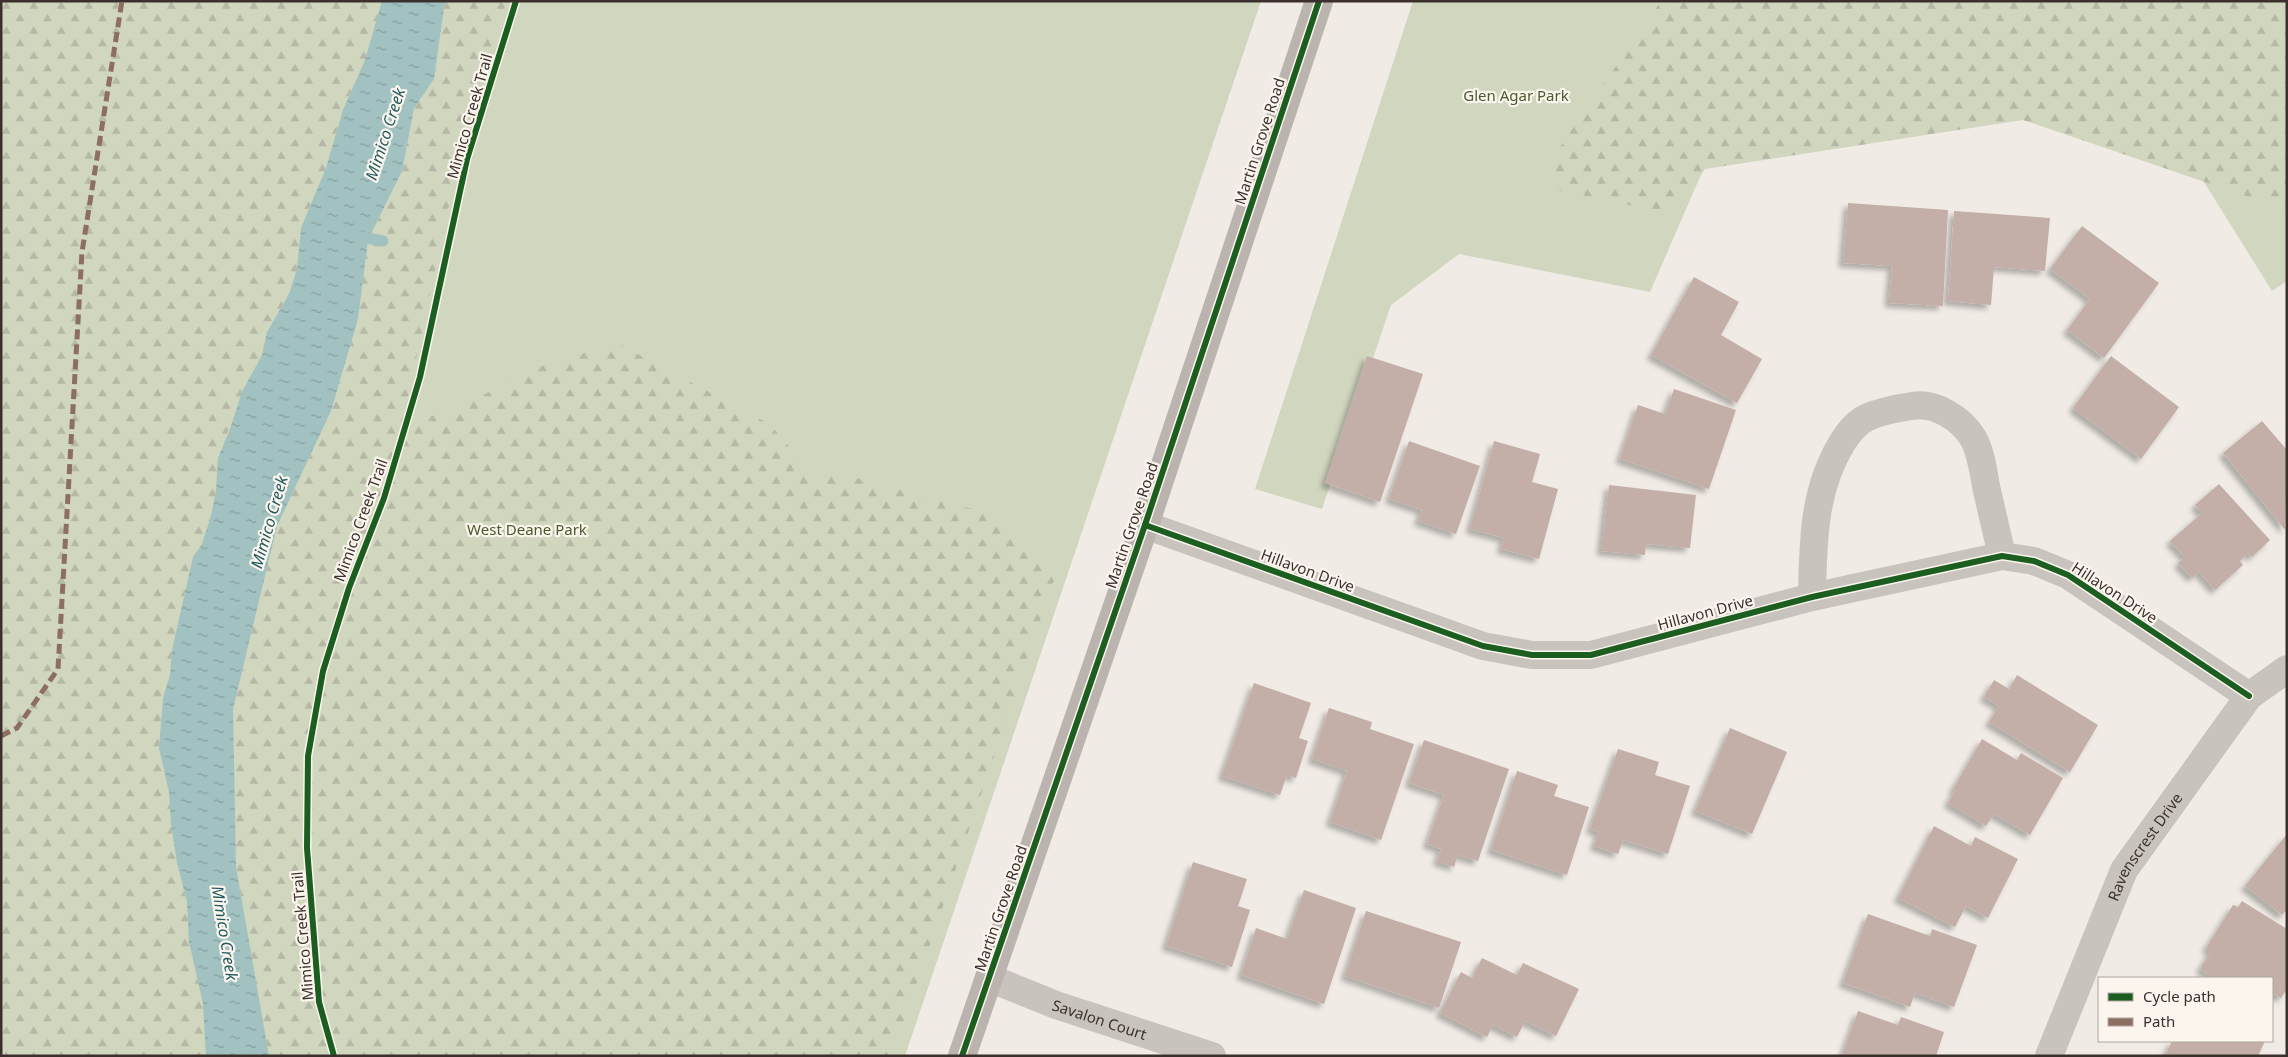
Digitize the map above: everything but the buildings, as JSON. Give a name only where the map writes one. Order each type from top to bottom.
[{"type":"main road","name":"Martin Grove Road","points":[[962,1056],[1145,525],[1319,1]]},
{"type":"street","points":[[1812,597],[1813,537],[1819,498],[1832,459],[1849,432],[1867,417],[1891,410],[1916,405],[1940,410],[1958,420],[1972,437],[1980,457],[2002,556]]},
{"type":"street","name":"Hillavon Drive","points":[[1145,525],[1483,646],[1532,655],[1591,655],[1812,597],[2002,556],[2034,561],[2068,575],[2249,696]]},
{"type":"street","name":"Ravenscrest Drive","points":[[2049,1056],[2124,870],[2249,696],[2287,669]]},
{"type":"street","name":"Savalon Court","points":[[989,978],[1056,1005],[1212,1056]]},
{"type":"green space","name":"West Deane Park","points":[[1,1],[1261,1],[905,1056],[1,1056]]},
{"type":"green space","points":[[1,1],[382,1],[365,60],[343,110],[326,168],[301,228],[297,269],[289,294],[267,332],[262,355],[242,392],[218,458],[216,490],[211,516],[202,544],[193,557],[172,650],[170,675],[163,698],[159,749],[169,792],[171,824],[177,863],[187,902],[189,942],[203,1004],[206,1056],[1,1056]]},
{"type":"green space","points":[[447,1],[507,1],[467,121],[402,425],[459,408],[533,369],[617,343],[769,424],[816,476],[842,474],[991,514],[1058,568],[892,1056],[269,1056],[236,867],[233,709],[277,526],[331,411],[358,319],[368,240],[402,171],[414,108],[434,79],[444,8]]},
{"type":"green space","name":"Glen Agar Park","points":[[1413,1],[2287,1],[2287,281],[2272,291],[2179,142],[1749,64],[1650,292],[1459,254],[1391,305],[1322,509],[1255,489]]},
{"type":"green space","points":[[1661,1],[2287,1],[2287,210],[2023,120],[1705,169],[1675,215],[1558,190],[1553,157]]},
{"type":"water","name":"Mimico Creek","points":[[382,1],[447,1],[444,8],[434,79],[414,108],[402,171],[368,240],[358,319],[331,411],[277,526],[233,709],[236,867],[269,1056],[206,1056],[203,1004],[189,942],[187,902],[177,863],[171,824],[169,792],[159,748],[163,698],[170,675],[172,650],[193,557],[202,544],[211,516],[216,490],[218,458],[242,392],[262,355],[267,332],[289,294],[297,269],[301,228],[326,168],[343,110],[365,60]]},
{"type":"waterway","points":[[355,236],[383,241]]},
{"type":"marked path","points":[[1,736],[17,728],[58,669],[82,252],[122,1]]},
{"type":"cycle path","name":"Mimico Creek Trail","points":[[334,1056],[319,1002],[307,848],[308,756],[323,671],[349,588],[384,498],[420,377],[467,159],[516,1]]},
{"type":"cycle path","points":[[962,1056],[1145,525],[1319,1]]},
{"type":"cycle path","points":[[1145,525],[1483,646],[1532,655],[1591,655],[1812,597],[2002,556],[2034,561],[2068,575],[2249,696]]}]
